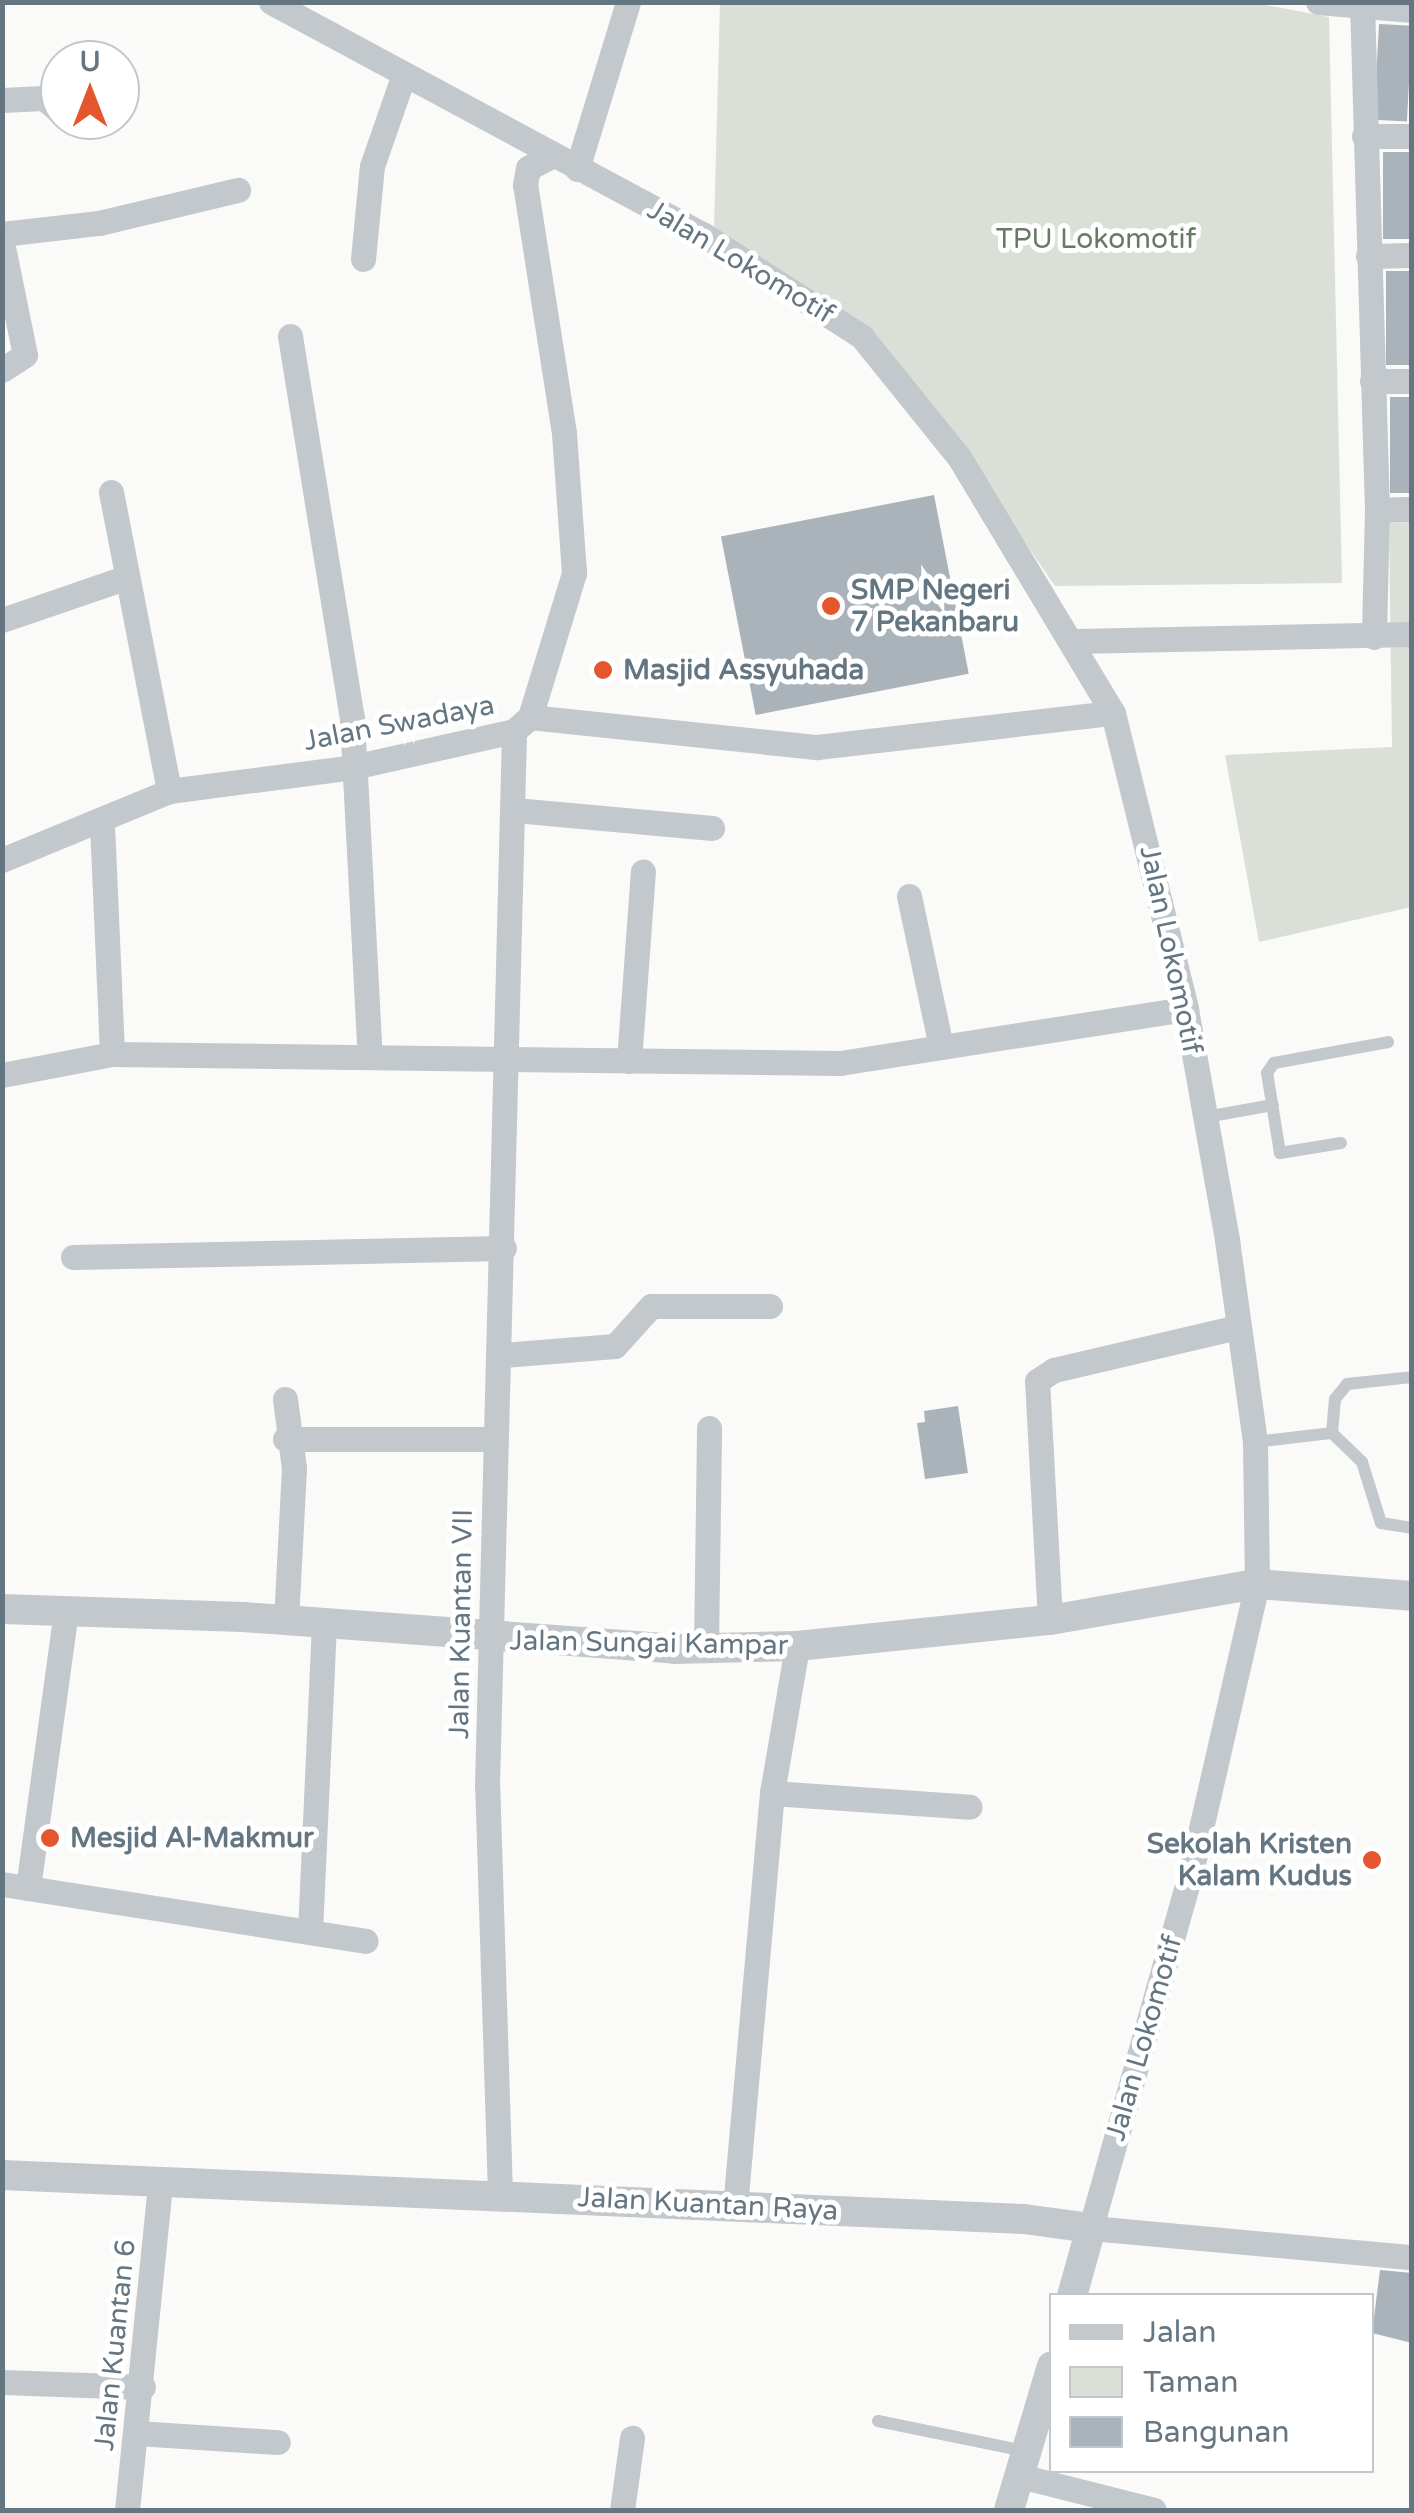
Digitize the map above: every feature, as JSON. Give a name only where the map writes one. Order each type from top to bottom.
[{"type":"street","name":"Jalan Lokomotif","points":[[271,2],[704,235],[862,337],[959,457],[1076,641],[1113,712],[1186,1009],[1206,1117],[1255,1442],[1257,1584],[1207,1810],[1073,2293]]},
{"type":"street","points":[[577,170],[628,2]]},
{"type":"street","points":[[1318,2],[1412,10]]},
{"type":"street","points":[[1362,6],[1377,510],[1374,637]]},
{"type":"street","points":[[363,258],[372,166],[404,74]]},
{"type":"street","points":[[2,100],[40,98]]},
{"type":"street","points":[[1364,136],[1412,136]]},
{"type":"street","name":"Jalan Kuantan VII","points":[[500,2193],[490,1641],[496,1439],[503,1355],[506,1056],[515,810],[522,724],[574,573],[564,433],[525,185],[528,168],[552,156]]},
{"type":"street","points":[[2,234],[99,223],[238,190]]},
{"type":"street","points":[[2,242],[25,355],[2,370]]},
{"type":"street","points":[[1368,256],[1412,255]]},
{"type":"street","points":[[290,336],[352,718],[370,1056]]},
{"type":"street","points":[[1372,381],[1412,381]]},
{"type":"street","points":[[112,492],[125,578],[170,791]]},
{"type":"street","points":[[1377,510],[1412,509]]},
{"type":"street","points":[[2,620],[125,578]]},
{"type":"street","points":[[1076,641],[1412,634]]},
{"type":"street","name":"Jalan Swadaya","points":[[2,860],[102,824],[170,791],[353,766],[522,724],[817,747],[1113,712]]},
{"type":"street","points":[[515,810],[712,828]]},
{"type":"street","points":[[102,824],[112,1054]]},
{"type":"street","points":[[630,1061],[643,872]]},
{"type":"street","points":[[908,896],[942,1047]]},
{"type":"street","points":[[2,1075],[112,1054],[840,1063],[1186,1009]]},
{"type":"street","points":[[73,1257],[504,1248]]},
{"type":"street","points":[[503,1355],[615,1346],[650,1306],[770,1306]]},
{"type":"street","points":[[1050,1620],[1037,1381],[1054,1370],[1238,1328]]},
{"type":"street","points":[[285,1398],[285,1439],[294,1468],[286,1621]]},
{"type":"street","points":[[706,1648],[709,1428]]},
{"type":"street","points":[[285,1439],[496,1439]]},
{"type":"street","name":"Jalan Sungai Kampar","points":[[2,1609],[286,1621],[490,1641],[706,1648],[797,1646],[1050,1620],[1257,1584],[1412,1596]]},
{"type":"street","points":[[66,1611],[15,1886],[366,1940]]},
{"type":"street","points":[[310,1932],[324,1625]]},
{"type":"street","points":[[735,2207],[772,1793],[797,1646]]},
{"type":"street","points":[[772,1793],[970,1807]]},
{"type":"street","name":"Jalan Kuantan Raya","points":[[2,2175],[160,2184],[500,2193],[1091,2228],[1412,2257]]},
{"type":"street","name":"Jalan Kuantan 6","points":[[127,2510],[143,2387],[160,2184]]},
{"type":"street","points":[[1009,2510],[1049,2376]]},
{"type":"street","points":[[2,2382],[143,2387]]},
{"type":"street","points":[[137,2433],[278,2442]]},
{"type":"street","points":[[622,2510],[632,2438]]},
{"type":"street","points":[[1023,2464],[1154,2510]]},
{"type":"lane","points":[[1341,1142],[1280,1153],[1268,1073],[1274,1063],[1388,1042]]},
{"type":"lane","points":[[1206,1117],[1273,1105]]},
{"type":"lane","points":[[1412,1377],[1346,1384],[1334,1399],[1332,1433],[1362,1462],[1381,1523],[1412,1528]]},
{"type":"lane","points":[[1255,1442],[1332,1433]]},
{"type":"lane","points":[[878,2421],[1023,2464]]},
{"type":"green space","name":"TPU Lokomotif","points":[[1250,2],[1329,17],[1342,583],[1055,586],[964,455],[854,320],[714,228],[720,3]]},
{"type":"green space","points":[[1411,522],[1411,907],[1259,942],[1225,755],[1392,747],[1389,523]]},
{"type":"building","points":[[1379,24],[1412,26],[1407,122],[1374,120]]},
{"type":"building","points":[[1383,152],[1412,152],[1412,239],[1383,239]]},
{"type":"building","points":[[1386,271],[1412,271],[1412,365],[1386,365]]},
{"type":"building","points":[[1390,397],[1412,397],[1412,493],[1390,493]]},
{"type":"building","points":[[934,495],[969,674],[756,715],[721,536]]},
{"type":"building","points":[[958,1406],[968,1473],[925,1479],[917,1423],[925,1422],[924,1411]]},
{"type":"building","points":[[1380,2270],[1412,2273],[1412,2343],[1374,2334]]},
{"type":"place","name":"SMP Negeri 7 Pekanbaru","points":[[831,606]]},
{"type":"place","name":"Masjid Assyuhada","points":[[603,670]]},
{"type":"place","name":"Mesjid Al-Makmur","points":[[50,1838]]},
{"type":"place","name":"Sekolah Kristen Kalam Kudus","points":[[1372,1860]]}]
